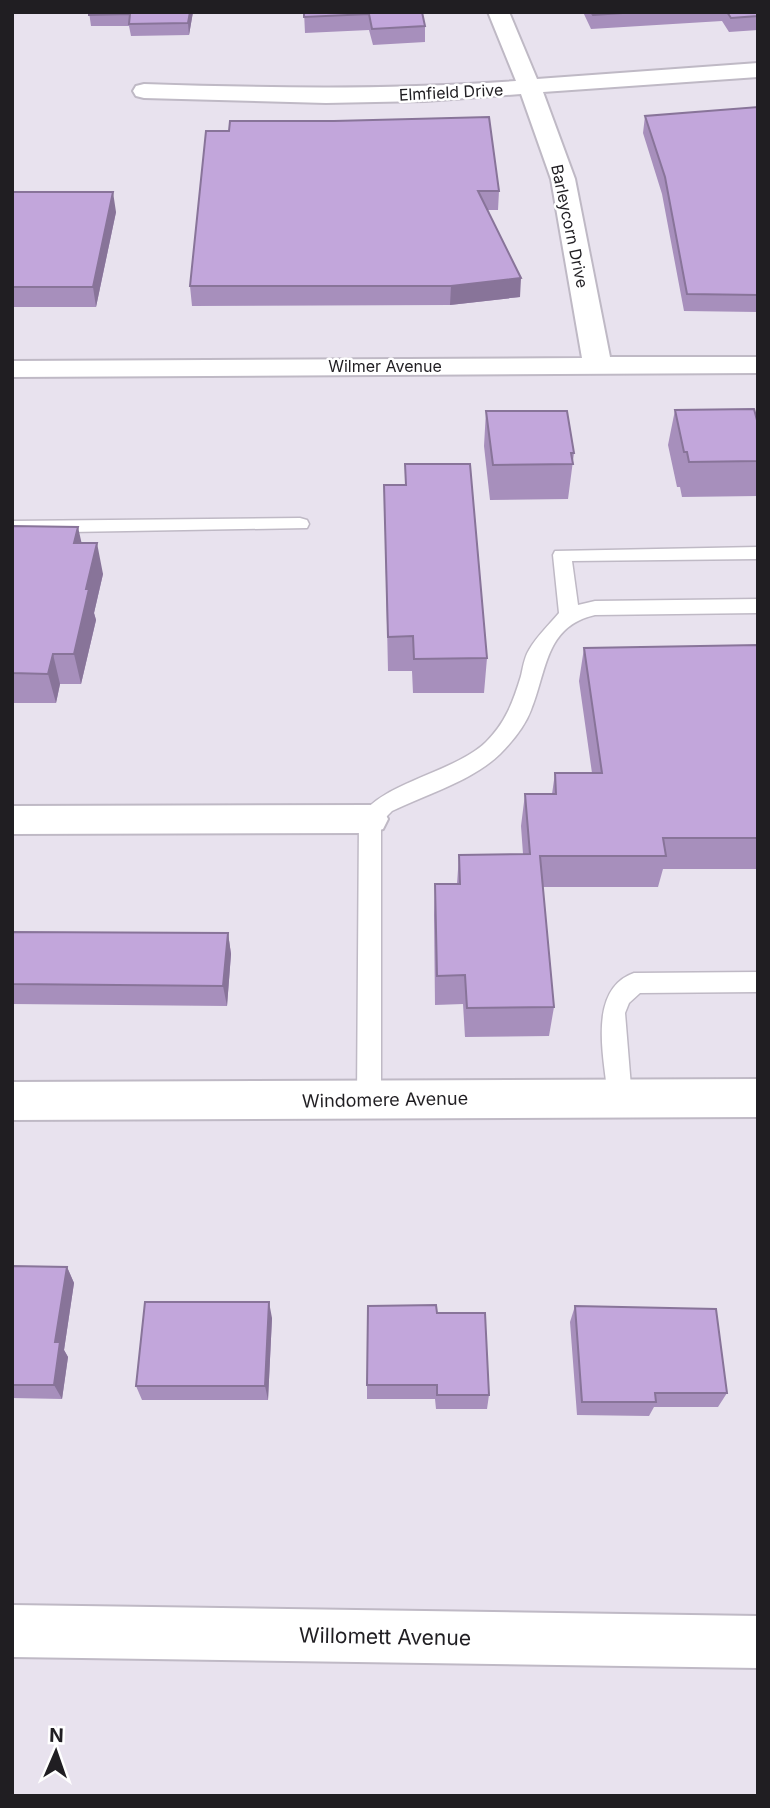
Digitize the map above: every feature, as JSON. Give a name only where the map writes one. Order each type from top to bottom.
[{"type":"street","name":"Barleycorn Drive","points":[[498,12],[545,124],[563,179],[597,365]]},
{"type":"street","name":"Elmfield Drive","points":[[144,91],[359,96],[530,87],[758,70]]},
{"type":"street","name":"Wilmer Avenue","points":[[12,369],[758,365]]},
{"type":"street","points":[[12,820],[370,819]]},
{"type":"street","name":"Windomere Avenue","points":[[12,1101],[758,1098]]},
{"type":"street","name":"Willomett Avenue","points":[[12,1631],[758,1642]]},
{"type":"lane","points":[[12,527],[300,524]]},
{"type":"lane","points":[[569,614],[562,555],[758,553]]},
{"type":"lane","points":[[369,1099],[370,819],[384,805],[460,770],[492,749],[521,711],[537,653],[569,614],[595,607],[758,606]]},
{"type":"lane","points":[[620,1098],[613,1013],[620,997],[634,983],[758,982]]},
{"type":"building","points":[[89,12],[190,12],[188,23],[129,24],[130,14],[89,15]]},
{"type":"building","points":[[304,12],[422,12],[425,26],[372,29],[369,14],[304,17]]},
{"type":"building","points":[[591,12],[638,12],[593,15]]},
{"type":"building","points":[[727,12],[758,12],[758,16],[731,18]]},
{"type":"building","points":[[758,107],[758,295],[687,294],[665,177],[645,116]]},
{"type":"building","points":[[489,117],[499,191],[478,191],[521,278],[451,286],[190,286],[206,131],[229,131],[230,121]]},
{"type":"building","points":[[12,192],[113,192],[93,287],[12,287]]},
{"type":"building","points":[[754,409],[758,424],[758,461],[689,462],[687,452],[684,452],[675,410]]},
{"type":"building","points":[[486,411],[567,411],[574,453],[571,453],[573,464],[493,465]]},
{"type":"building","points":[[405,464],[470,464],[487,658],[414,659],[413,636],[388,637],[384,485],[406,485]]},
{"type":"building","points":[[12,526],[78,527],[74,543],[97,543],[74,654],[53,654],[48,674],[12,673]]},
{"type":"building","points":[[758,645],[758,838],[663,838],[666,856],[540,856],[554,1007],[467,1008],[465,975],[437,976],[435,884],[460,884],[459,855],[530,854],[525,794],[556,794],[555,773],[602,773],[584,648]]},
{"type":"building","points":[[12,932],[228,933],[223,986],[12,984]]},
{"type":"building","points":[[12,1266],[67,1267],[55,1342],[60,1342],[54,1385],[12,1385]]},
{"type":"building","points":[[145,1302],[269,1302],[265,1386],[136,1386]]},
{"type":"building","points":[[436,1305],[437,1313],[485,1313],[489,1395],[437,1395],[437,1385],[367,1385],[368,1306]]},
{"type":"building","points":[[575,1306],[716,1309],[727,1393],[655,1393],[656,1402],[582,1402]]}]
